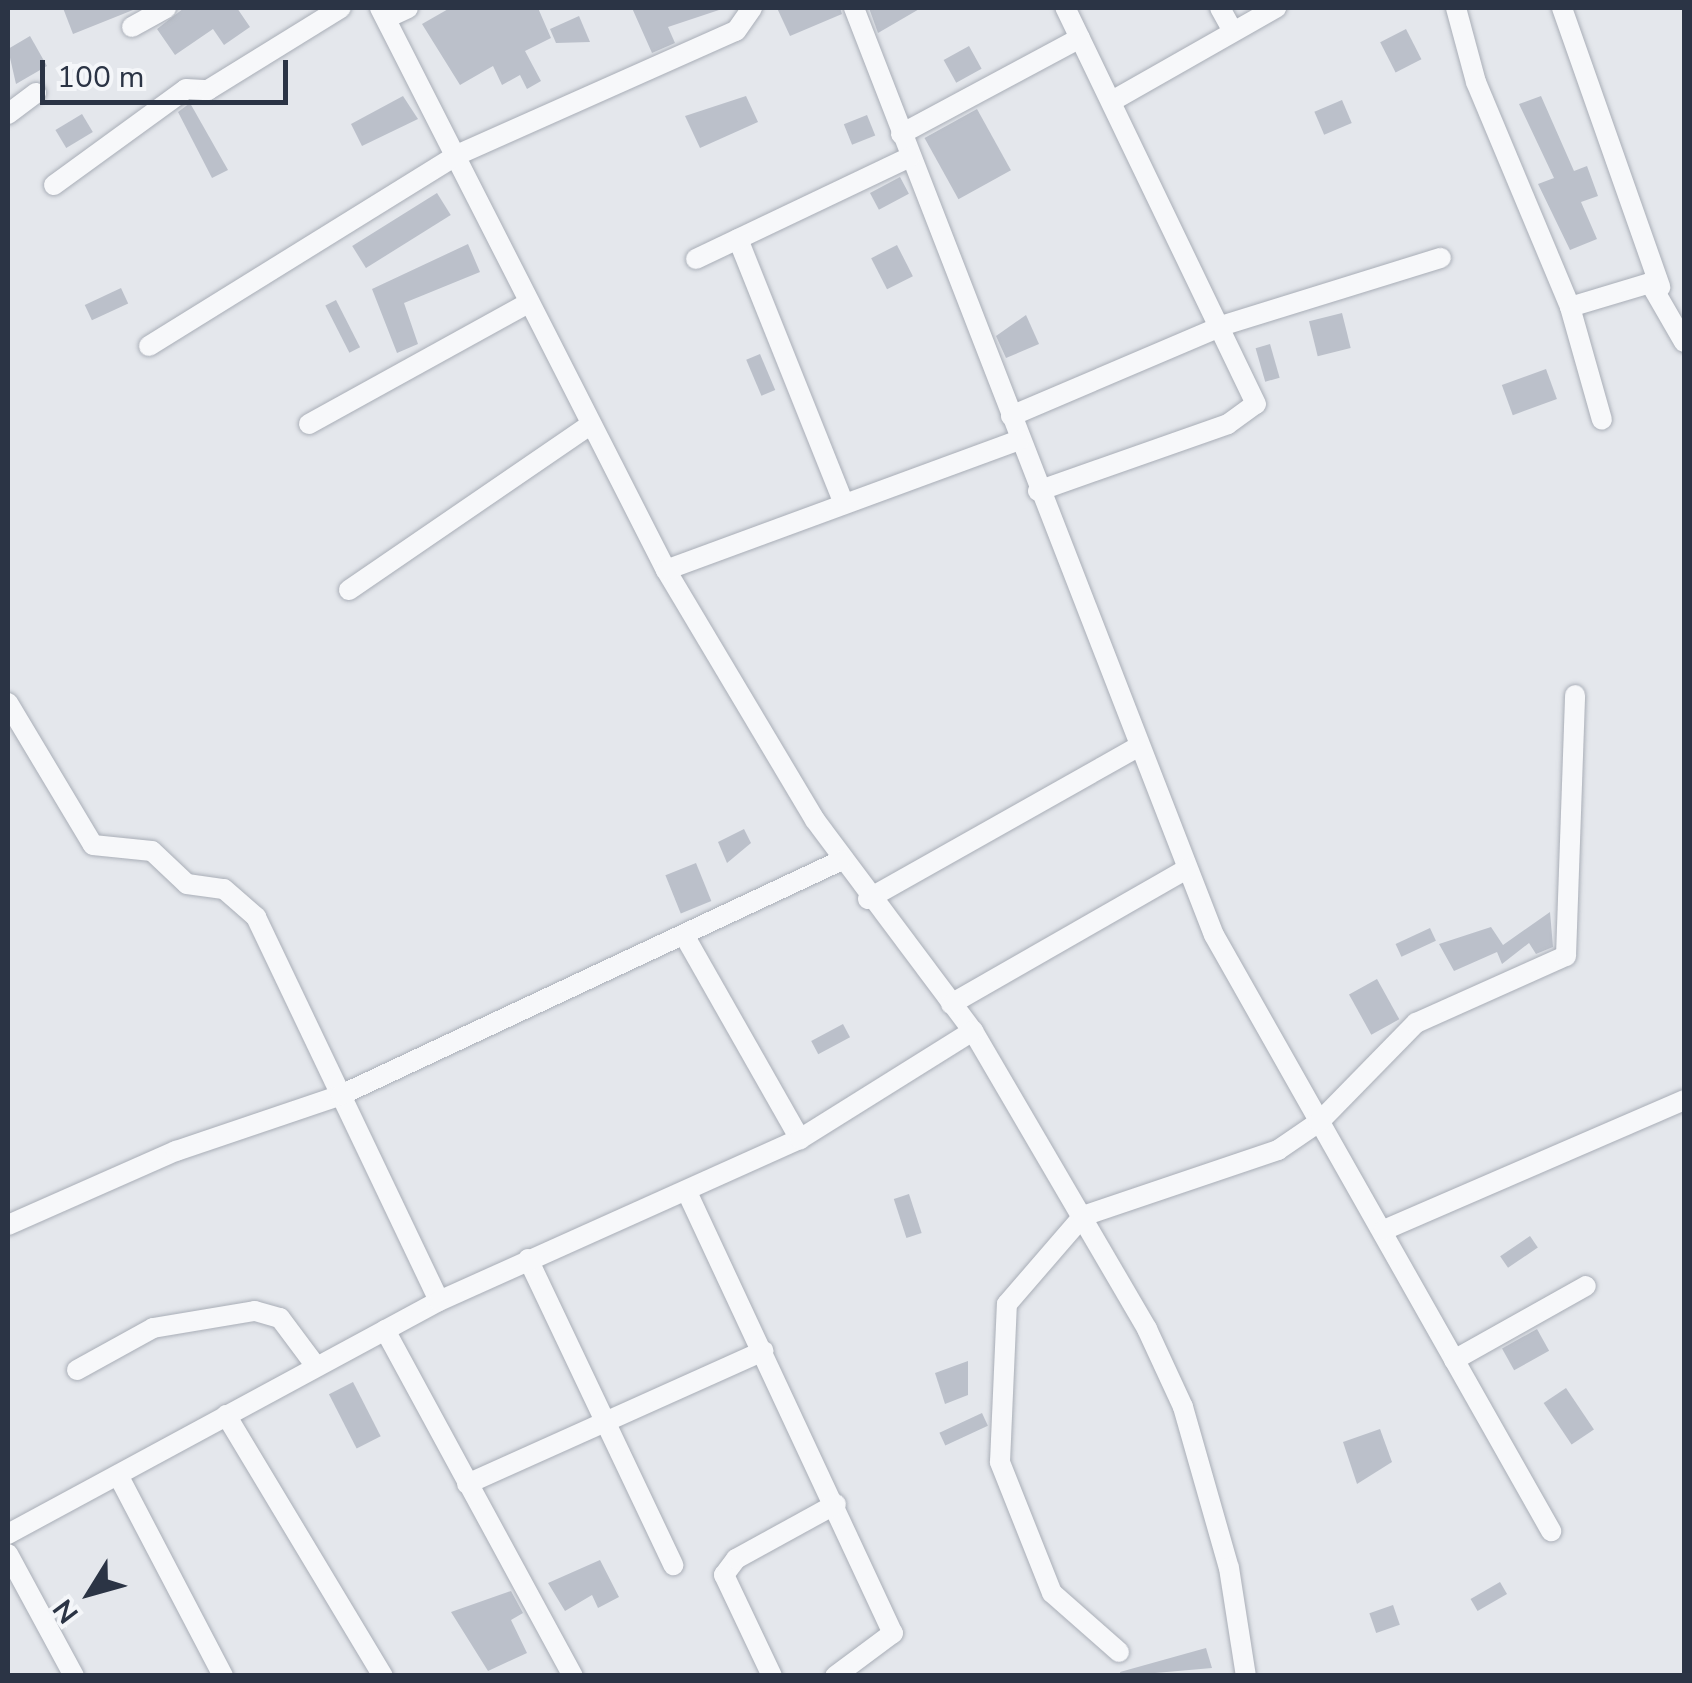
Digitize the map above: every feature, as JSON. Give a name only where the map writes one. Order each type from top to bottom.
[{"type":"street","points":[[132,27],[166,8]]},
{"type":"street","points":[[54,185],[186,89],[208,90],[341,8]]},
{"type":"street","points":[[408,8],[383,13],[666,570],[842,860],[973,1032],[1083,1216],[1183,1407],[1229,1568],[1246,1676]]},
{"type":"street","points":[[149,346],[457,154],[736,31],[752,8]]},
{"type":"street","points":[[854,8],[1187,870],[1319,1122],[1384,1230],[1551,1531]]},
{"type":"street","points":[[1038,490],[1228,424],[1256,404],[1224,325],[1065,8]]},
{"type":"street","points":[[1220,8],[1232,32]]},
{"type":"street","points":[[1112,102],[1276,8]]},
{"type":"street","points":[[1456,8],[1476,82],[1570,307],[1602,420]]},
{"type":"street","points":[[1562,8],[1660,288],[1684,342]]},
{"type":"street","points":[[901,134],[1080,38]]},
{"type":"street","points":[[8,114],[36,93]]},
{"type":"street","points":[[696,259],[910,157]]},
{"type":"street","points":[[738,239],[844,504]]},
{"type":"street","points":[[1011,416],[1224,325],[1441,258]]},
{"type":"street","points":[[1570,307],[1638,284],[1660,288]]},
{"type":"street","points":[[309,424],[528,303]]},
{"type":"street","points":[[350,590],[590,425]]},
{"type":"street","points":[[666,570],[1020,440]]},
{"type":"street","points":[[1119,1652],[1046,1583],[996,1442],[1007,1304],[1083,1216],[1252,1163],[1319,1122],[1416,1024],[1566,956],[1575,695]]},
{"type":"street","points":[[8,703],[92,845],[142,847],[187,884],[246,904],[439,1300]]},
{"type":"street","points":[[868,899],[1138,747]]},
{"type":"street","points":[[8,1226],[176,1150],[341,1096],[842,860]]},
{"type":"street","points":[[951,1004],[1187,870]]},
{"type":"street","points":[[684,935],[800,1139]]},
{"type":"street","points":[[8,1534],[439,1300],[800,1139],[973,1032]]},
{"type":"street","points":[[1384,1230],[1684,1100]]},
{"type":"street","points":[[687,1192],[894,1633],[835,1676]]},
{"type":"street","points":[[528,1260],[673,1565]]},
{"type":"street","points":[[1454,1360],[1586,1286]]},
{"type":"street","points":[[77,1370],[153,1328],[255,1311],[280,1318],[315,1365]]},
{"type":"street","points":[[385,1330],[573,1676]]},
{"type":"street","points":[[467,1484],[763,1352]]},
{"type":"street","points":[[226,1415],[384,1676]]},
{"type":"street","points":[[118,1475],[223,1676]]},
{"type":"street","points":[[772,1676],[724,1575],[736,1559],[836,1504]]},
{"type":"street","points":[[8,1554],[74,1676]]},
{"type":"building","points":[[63,8],[138,8],[73,34]]},
{"type":"building","points":[[184,8],[237,8],[250,27],[224,45],[213,29],[175,55],[157,29]]},
{"type":"building","points":[[450,8],[538,8],[551,38],[525,51],[541,81],[527,89],[520,75],[502,85],[493,66],[460,85],[422,24]]},
{"type":"building","points":[[632,8],[719,10],[668,27],[675,43],[652,53]]},
{"type":"building","points":[[777,8],[840,8],[842,14],[790,36]]},
{"type":"building","points":[[869,8],[921,8],[878,33]]},
{"type":"building","points":[[579,16],[590,42],[556,43],[550,29]]},
{"type":"building","points":[[1406,29],[1421,59],[1396,72],[1380,42]]},
{"type":"building","points":[[30,36],[47,66],[16,84],[8,49]]},
{"type":"building","points":[[969,46],[982,69],[956,83],[944,60]]},
{"type":"building","points":[[403,96],[418,119],[362,146],[351,124]]},
{"type":"building","points":[[746,96],[758,122],[700,148],[685,116]]},
{"type":"building","points":[[1541,96],[1574,171],[1587,166],[1598,196],[1581,202],[1597,239],[1570,250],[1538,184],[1554,178],[1519,104]]},
{"type":"building","points":[[1342,100],[1352,123],[1324,135],[1314,112]]},
{"type":"building","points":[[190,103],[228,170],[212,178],[178,112]]},
{"type":"building","points":[[977,109],[1011,170],[958,199],[925,138]]},
{"type":"building","points":[[82,114],[93,132],[66,148],[55,130]]},
{"type":"building","points":[[867,115],[875,135],[852,145],[844,124]]},
{"type":"building","points":[[900,177],[909,194],[879,210],[870,193]]},
{"type":"building","points":[[437,193],[451,215],[366,268],[352,246]]},
{"type":"building","points":[[468,244],[480,272],[404,303],[418,344],[397,353],[372,289]]},
{"type":"building","points":[[897,245],[913,276],[887,289],[871,258]]},
{"type":"building","points":[[121,288],[128,303],[92,320],[85,305]]},
{"type":"building","points":[[336,300],[360,347],[349,353],[325,305]]},
{"type":"building","points":[[1342,313],[1351,348],[1318,356],[1309,321]]},
{"type":"building","points":[[1026,315],[1039,344],[1006,358],[996,336]]},
{"type":"building","points":[[1270,344],[1280,378],[1265,382],[1256,348]]},
{"type":"building","points":[[760,354],[775,390],[761,396],[746,360]]},
{"type":"building","points":[[1546,369],[1557,399],[1513,415],[1502,385]]},
{"type":"building","points":[[744,829],[751,843],[727,863],[718,842]]},
{"type":"building","points":[[696,863],[711,901],[681,913],[665,875]]},
{"type":"building","points":[[1550,912],[1553,947],[1536,954],[1529,943],[1502,964],[1497,952],[1454,971],[1439,944],[1491,927],[1503,945]]},
{"type":"building","points":[[1430,928],[1436,941],[1401,957],[1396,944]]},
{"type":"building","points":[[1377,979],[1399,1019],[1371,1035],[1349,995]]},
{"type":"building","points":[[843,1024],[850,1037],[818,1054],[811,1041]]},
{"type":"building","points":[[909,1194],[922,1233],[906,1238],[894,1199]]},
{"type":"building","points":[[1530,1236],[1538,1248],[1508,1268],[1500,1256]]},
{"type":"building","points":[[1537,1329],[1549,1351],[1514,1370],[1502,1348]]},
{"type":"building","points":[[968,1361],[968,1395],[945,1404],[935,1373]]},
{"type":"building","points":[[353,1382],[381,1436],[357,1449],[329,1394]]},
{"type":"building","points":[[1566,1388],[1594,1429],[1572,1445],[1544,1403]]},
{"type":"building","points":[[982,1413],[988,1426],[945,1446],[939,1433]]},
{"type":"building","points":[[1380,1429],[1392,1462],[1357,1484],[1343,1442]]},
{"type":"building","points":[[600,1560],[619,1597],[598,1608],[592,1595],[565,1611],[548,1583]]},
{"type":"building","points":[[1500,1582],[1507,1594],[1478,1611],[1471,1599]]},
{"type":"building","points":[[511,1591],[523,1613],[511,1620],[527,1653],[488,1671],[451,1612]]},
{"type":"building","points":[[1393,1605],[1400,1625],[1376,1633],[1369,1613]]},
{"type":"building","points":[[1206,1648],[1212,1668],[1121,1676],[1120,1672]]}]
